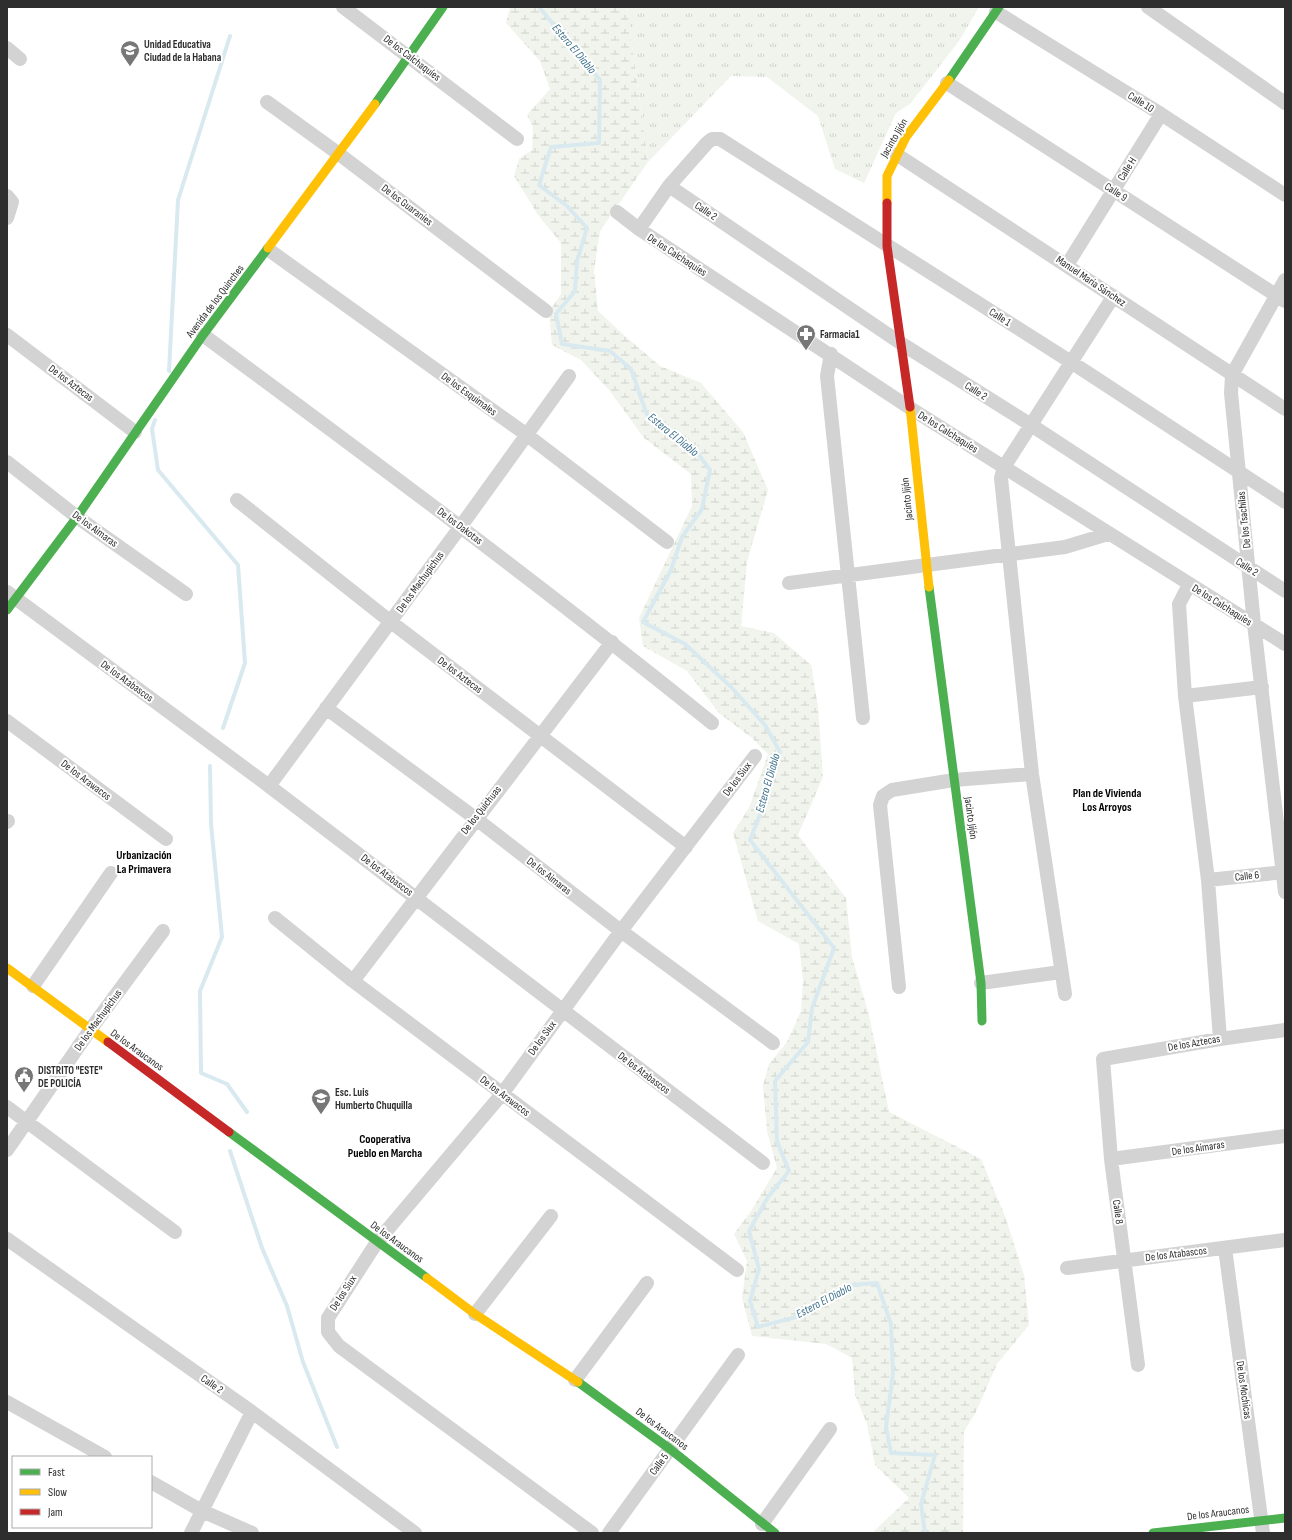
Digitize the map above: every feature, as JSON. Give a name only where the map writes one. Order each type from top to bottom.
[{"type":"street","name":"De los Calchaquíes","points":[[343,7],[408,54],[518,139]]},
{"type":"street","name":"Avenida de los Quinches","points":[[7,610],[11,595],[77,517],[203,335],[269,250],[443,7]]},
{"type":"street","points":[[1148,7],[1285,104]]},
{"type":"street","name":"Jacinto Jijón","points":[[982,1022],[981,983],[926,565],[902,344],[887,246],[887,176],[896,154],[906,137],[947,83],[998,9]]},
{"type":"street","name":"Calle 10","points":[[998,9],[1285,195]]},
{"type":"street","points":[[7,48],[20,59]]},
{"type":"street","name":"Calle 9","points":[[947,83],[1280,298]]},
{"type":"street","name":"De los Guaraníes","points":[[267,102],[339,154],[546,311]]},
{"type":"street","name":"Calle H","points":[[1067,265],[1161,114]]},
{"type":"street","name":"Calle 1","points":[[669,186],[707,143],[712,139],[720,139],[1071,362],[1285,502]]},
{"type":"street","name":"Manuel María Sánchez","points":[[896,154],[1285,409]]},
{"type":"street","points":[[639,229],[669,186]]},
{"type":"street","name":"Calle 2","points":[[669,186],[902,344],[1031,425],[1285,591]]},
{"type":"street","points":[[7,218],[9,199]]},
{"type":"street","name":"De los Calchaquíes","points":[[617,212],[639,229],[831,354],[910,408],[1285,644]]},
{"type":"street","name":"De los Esquimales","points":[[269,250],[527,435],[667,542]]},
{"type":"street","name":"De los Tsachilas","points":[[1285,280],[1280,298],[1232,375],[1231,394],[1254,624],[1284,872],[1285,892]]},
{"type":"street","points":[[1065,994],[1032,774],[1002,478],[1004,467],[1113,297]]},
{"type":"street","name":"De los Aztecas","points":[[7,334],[135,432]]},
{"type":"street","name":"De los Dakotas","points":[[203,335],[461,526],[612,642],[712,723]]},
{"type":"street","points":[[831,354],[827,376],[863,718]]},
{"type":"street","name":"De los Machupichus","points":[[269,786],[391,622],[569,376]]},
{"type":"street","name":"De los Aimaras","points":[[7,462],[77,517],[186,594]]},
{"type":"street","name":"De los Aztecas","points":[[237,500],[391,622],[686,847]]},
{"type":"street","points":[[789,583],[1064,546],[1108,534]]},
{"type":"street","points":[[1189,585],[1179,604],[1185,696],[1208,880],[1220,1039]]},
{"type":"street","name":"De los Atabascos","points":[[11,595],[269,786],[763,1163]]},
{"type":"street","name":"De los Quichuas","points":[[353,980],[475,818],[612,642]]},
{"type":"street","points":[[1185,696],[1262,687]]},
{"type":"street","name":"De los Aimaras","points":[[326,708],[475,818],[620,931],[773,1043]]},
{"type":"street","name":"De los Arawacos","points":[[7,721],[166,838]]},
{"type":"street","name":"De los Siux","points":[[592,1533],[339,1346],[328,1332],[328,1318],[377,1242],[502,1094],[620,931],[755,756]]},
{"type":"street","points":[[899,987],[880,805],[883,796],[892,790],[954,780],[1032,774]]},
{"type":"street","points":[[33,986],[111,872]]},
{"type":"street","name":"Calle 6","points":[[1208,880],[1284,872]]},
{"type":"street","name":"De los Arawacos","points":[[275,918],[353,980],[502,1094],[736,1270]]},
{"type":"street","name":"De los Machupichus","points":[[7,1150],[90,1030],[162,931]]},
{"type":"street","name":"De los Araucanos","points":[[7,968],[475,1314],[575,1380],[670,1449],[775,1533]]},
{"type":"street","points":[[981,983],[1061,972]]},
{"type":"street","name":"De los Aztecas","points":[[1103,1059],[1220,1039],[1285,1030]]},
{"type":"street","name":"Calle 8","points":[[1103,1059],[1111,1159],[1138,1365]]},
{"type":"street","points":[[7,1107],[176,1232]]},
{"type":"street","name":"De los Aimaras","points":[[1111,1159],[1285,1136]]},
{"type":"street","points":[[475,1314],[551,1216]]},
{"type":"street","name":"Calle 2","points":[[7,1239],[252,1412],[415,1533]]},
{"type":"street","name":"De los Atabascos","points":[[1066,1268],[1285,1240]]},
{"type":"street","name":"De los Mochicas","points":[[1225,1248],[1262,1527]]},
{"type":"street","points":[[575,1380],[647,1283]]},
{"type":"street","name":"Calle 5","points":[[609,1533],[738,1355]]},
{"type":"street","points":[[7,1402],[104,1456]]},
{"type":"street","points":[[191,1533],[252,1412]]},
{"type":"street","points":[[762,1524],[830,1429]]},
{"type":"street","points":[[152,1483],[202,1511],[252,1533]]},
{"type":"street","name":"De los Araucanos","points":[[1153,1533],[1262,1527],[1285,1518]]},
{"type":"green space","points":[[510,7],[627,7],[648,162],[600,231],[594,271],[598,311],[660,366],[701,383],[743,432],[768,490],[747,562],[741,626],[774,633],[811,665],[818,706],[823,777],[798,835],[846,898],[852,957],[869,1015],[889,1112],[981,1159],[1005,1216],[1024,1275],[1029,1325],[997,1364],[975,1414],[964,1431],[963,1533],[875,1533],[874,1531],[909,1498],[875,1465],[867,1424],[855,1395],[852,1358],[826,1344],[752,1336],[742,1298],[747,1261],[734,1234],[751,1211],[777,1168],[767,1131],[763,1085],[769,1064],[787,1042],[801,1011],[803,980],[799,944],[758,921],[733,833],[749,808],[768,754],[752,738],[719,713],[687,671],[643,646],[639,618],[692,506],[691,474],[644,438],[609,390],[581,360],[552,345],[549,312],[561,294],[561,243],[538,215],[514,176],[519,159],[532,150],[533,127],[527,115],[550,89],[540,61],[506,23]]},
{"type":"green space","points":[[627,7],[979,7],[959,41],[910,104],[896,113],[864,183],[835,169],[818,116],[767,77],[731,76],[648,162]]},
{"type":"waterway","name":"Estero El Diablo","points":[[539,7],[600,80],[599,143],[551,147],[539,185],[567,206],[587,228],[577,261],[575,291],[556,314],[562,344],[610,351],[631,369],[647,415],[696,451],[710,470],[702,509],[682,537],[671,570],[643,622],[685,644],[731,687],[765,725],[780,752],[763,807],[750,840],[834,948],[812,1008],[808,1042],[775,1081],[777,1141],[789,1171],[768,1197],[749,1231],[759,1269],[750,1301],[758,1327],[800,1316],[851,1285],[877,1283],[891,1324],[893,1373],[886,1427],[891,1453],[935,1455],[921,1504],[925,1533]]},
{"type":"waterway","points":[[169,371],[178,200],[230,36]]},
{"type":"waterway","points":[[155,420],[152,429],[158,470],[238,565],[245,663],[223,728]]},
{"type":"waterway","points":[[210,766],[211,824],[222,937],[200,991],[201,1073],[227,1084],[247,1112]]},
{"type":"waterway","points":[[230,1151],[262,1248],[287,1306],[303,1362],[337,1447]]},
{"type":"traffic: fast","points":[[375,104],[443,7]]},
{"type":"traffic: fast","points":[[949,80],[999,7]]},
{"type":"traffic: fast","points":[[7,610],[77,517],[203,335],[268,248]]},
{"type":"traffic: fast","points":[[929,587],[981,983],[982,1021]]},
{"type":"traffic: fast","points":[[229,1132],[427,1278]]},
{"type":"traffic: fast","points":[[578,1382],[670,1449],[775,1533]]},
{"type":"traffic: fast","points":[[1153,1533],[1285,1518]]},
{"type":"traffic: slow","points":[[887,203],[887,176],[906,137],[949,80]]},
{"type":"traffic: slow","points":[[268,248],[375,104]]},
{"type":"traffic: slow","points":[[910,407],[929,587]]},
{"type":"traffic: slow","points":[[7,968],[108,1042]]},
{"type":"traffic: slow","points":[[427,1278],[475,1314],[578,1382]]},
{"type":"traffic: jam","points":[[887,203],[887,246],[910,407]]},
{"type":"traffic: jam","points":[[108,1042],[229,1132]]},
{"type":"place","name":"Unidad Educativa Ciudad de la Habana","points":[[130,67]]},
{"type":"place","name":"Farmacia1","points":[[806,351]]},
{"type":"place","name":"DISTRITO \"ESTE\" DE POLICÍA","points":[[24,1093]]},
{"type":"place","name":"Esc. Luis Humberto Chuquilla","points":[[321,1115]]},
{"type":"district","name":"Plan de Vivienda Los Arroyos","points":[[1107,800]]},
{"type":"district","name":"Urbanización La Primavera","points":[[144,862]]},
{"type":"district","name":"Cooperativa Pueblo en Marcha","points":[[385,1146]]}]
